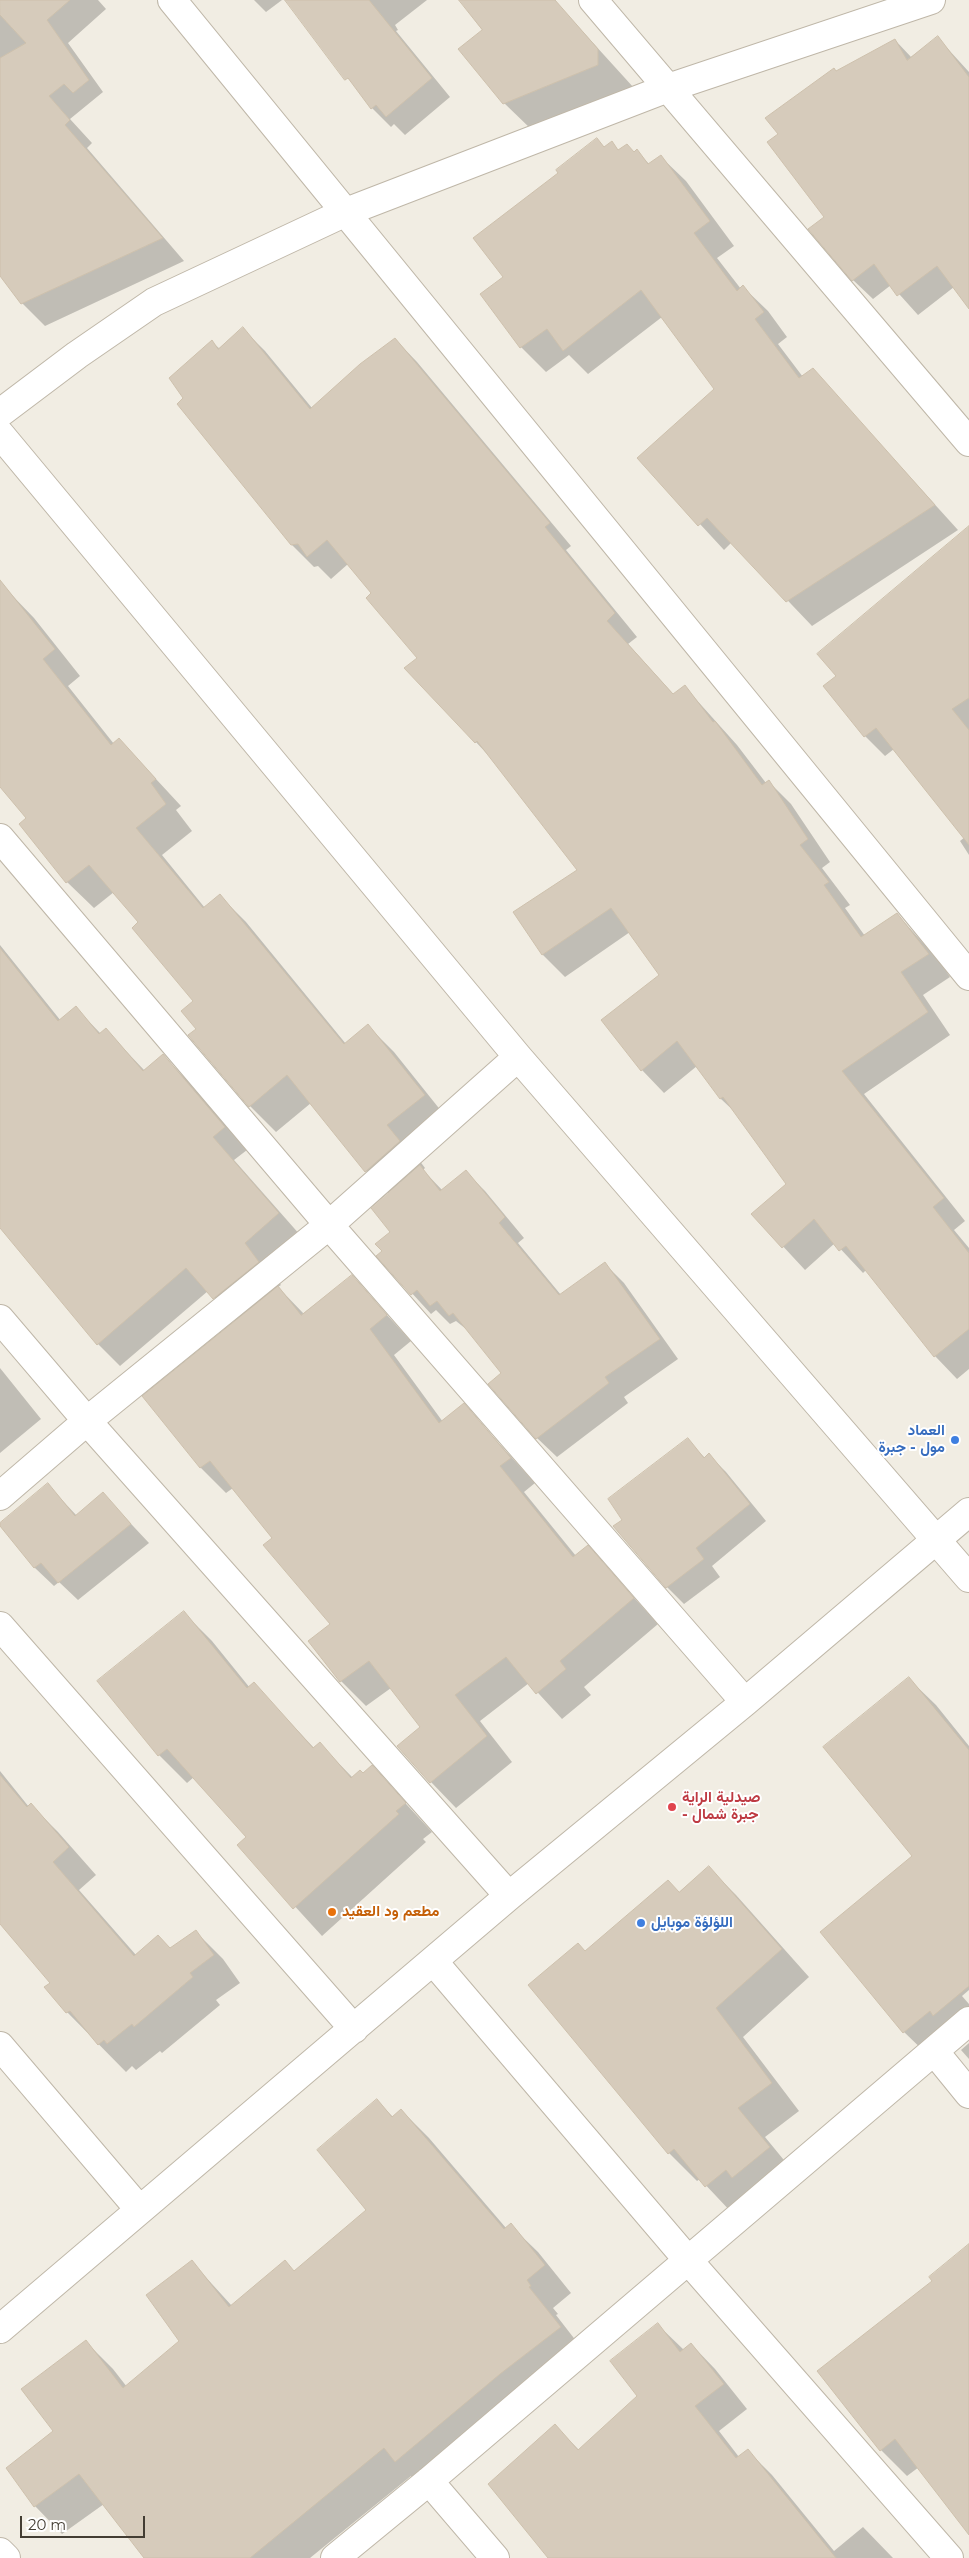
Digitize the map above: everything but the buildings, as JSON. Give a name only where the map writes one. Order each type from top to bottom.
[{"type":"street","points":[[172,0],[969,976]]},
{"type":"street","points":[[593,0],[969,442]]},
{"type":"street","points":[[0,414],[77,355],[154,302],[346,212],[668,88],[931,0]]},
{"type":"street","points":[[0,434],[518,1057],[969,1578]]},
{"type":"street","points":[[0,838],[329,1225],[745,1702]]},
{"type":"street","points":[[0,1496],[87,1421],[329,1225],[518,1057]]},
{"type":"street","points":[[0,1319],[87,1421],[509,1896]]},
{"type":"street","points":[[0,2329],[139,2209],[354,2030],[509,1896],[745,1702],[969,1512]]},
{"type":"street","points":[[0,1626],[354,2030]]},
{"type":"street","points":[[433,1961],[687,2259],[949,2558]]},
{"type":"street","points":[[336,2558],[969,2021]]},
{"type":"street","points":[[0,2046],[139,2209]]},
{"type":"street","points":[[934,2051],[969,2094]]},
{"type":"street","points":[[429,2481],[495,2558]]},
{"type":"street","points":[[0,2552],[6,2558]]},
{"type":"place","name":"العماد مول - جبرة","points":[[955,1440]]},
{"type":"place","name":"صيدلية الراية - جبرة شمال","points":[[672,1807]]},
{"type":"place","name":"مطعم ود العقيد","points":[[332,1912]]},
{"type":"place","name":"اللؤلؤة موبايل","points":[[641,1923]]}]
